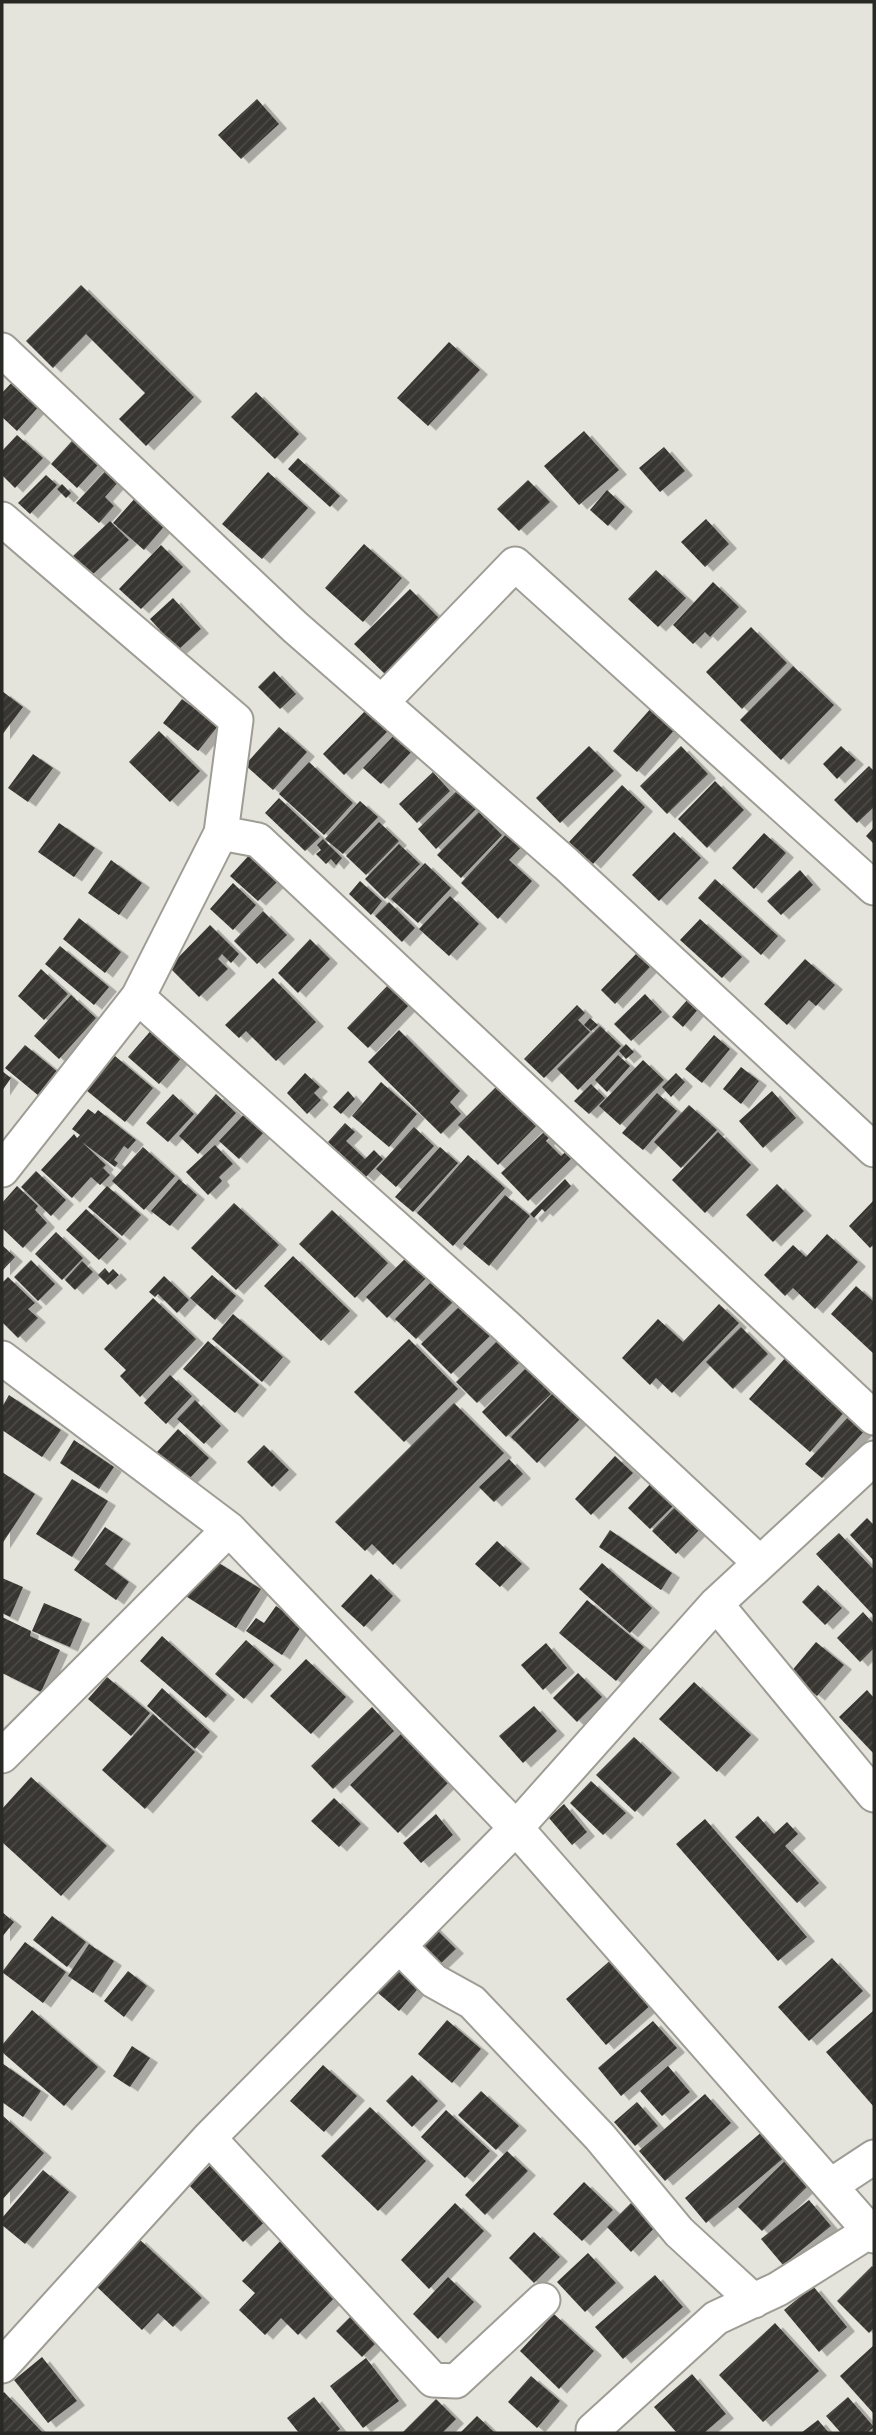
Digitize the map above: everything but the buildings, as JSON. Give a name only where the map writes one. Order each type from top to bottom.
[{"type":"street","points":[[2,350],[295,627],[566,863],[874,1150]]},
{"type":"street","points":[[2,519],[236,720],[221,834],[138,997],[2,1170]]},
{"type":"street","points":[[382,702],[515,564],[874,888]]},
{"type":"street","points":[[221,834],[258,840],[874,1418]]},
{"type":"street","points":[[138,997],[507,1328],[760,1563]]},
{"type":"street","points":[[2,1358],[229,1529],[516,1828],[872,2234],[778,2289],[716,2318],[593,2430],[593,2433]]},
{"type":"street","points":[[2,2366],[209,2138],[516,1828],[716,1604],[874,1458]]},
{"type":"street","points":[[2,1756],[229,1529]]},
{"type":"street","points":[[716,1604],[874,1795]]},
{"type":"street","points":[[399,1946],[434,1981],[472,2002],[600,2137],[679,2232],[754,2301]]},
{"type":"street","points":[[209,2138],[433,2380],[456,2381],[543,2300]]},
{"type":"street","points":[[830,2186],[874,2157]]}]
